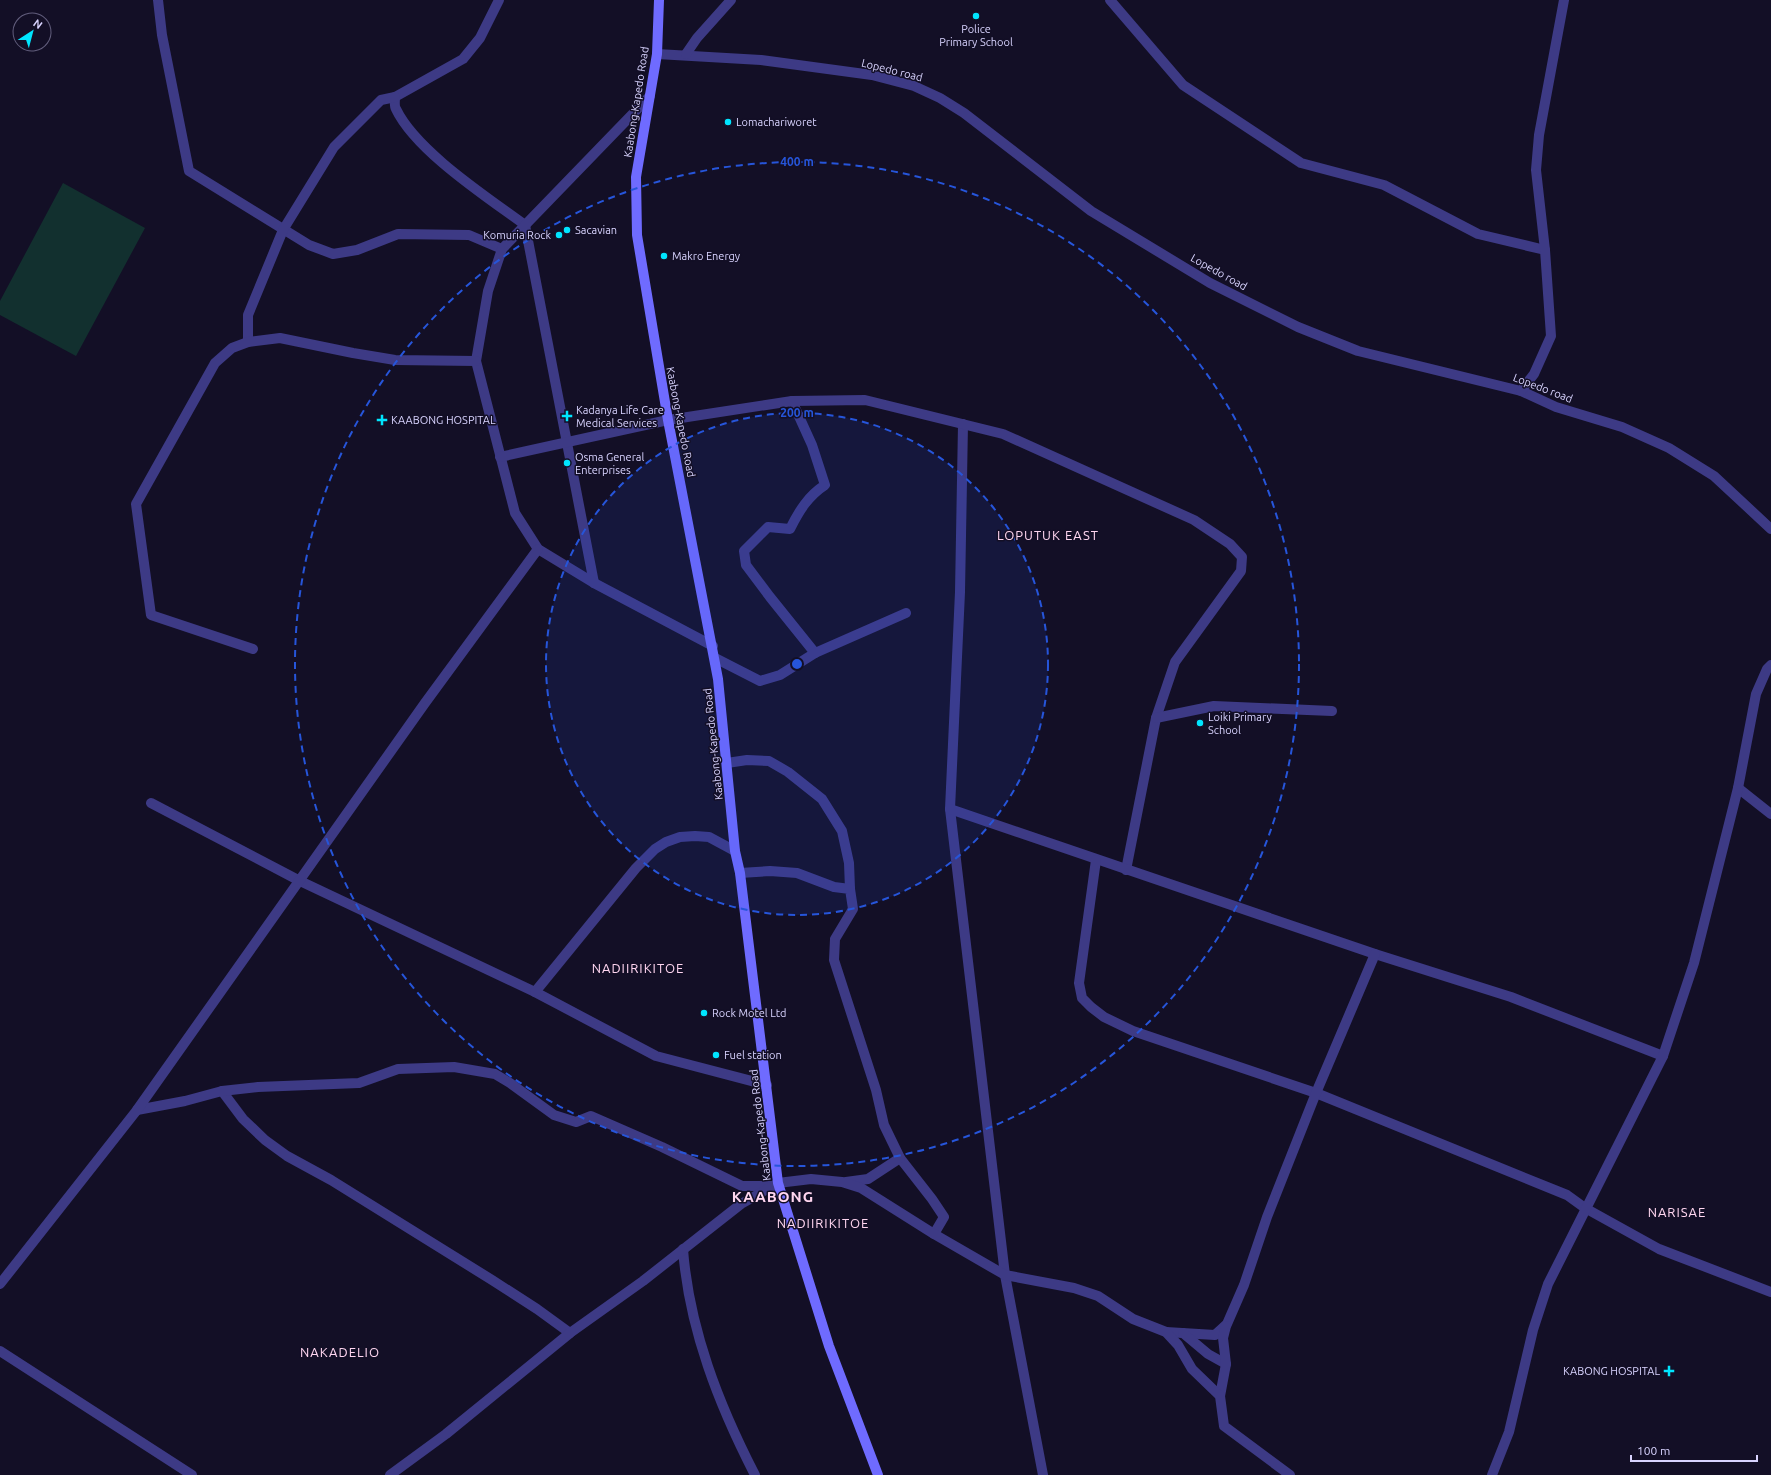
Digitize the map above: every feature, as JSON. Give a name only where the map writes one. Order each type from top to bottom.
[{"type":"main road","name":"Kaabong-Kapedo Road","points":[[659,0],[657,54],[636,177],[637,235],[668,420],[715,658],[735,851],[740,873],[767,1084],[775,1184],[829,1346],[878,1475]]},
{"type":"street","points":[[158,0],[162,35],[189,171],[309,245],[333,254],[357,250],[398,234],[469,235],[502,249]]},
{"type":"street","points":[[248,342],[248,315],[283,230],[334,146],[381,100],[395,97],[463,59],[480,38],[495,11],[499,0]]},
{"type":"street","points":[[686,54],[697,38],[731,0]]},
{"type":"street","points":[[1110,0],[1183,85],[1301,163],[1384,185],[1478,234],[1545,250]]},
{"type":"street","points":[[1521,391],[1534,374],[1551,336],[1545,250],[1536,170],[1539,135],[1564,0]]},
{"type":"street","name":"Lopedo road","points":[[657,54],[686,54],[761,60],[872,75],[914,86],[940,98],[964,113],[1091,211],[1210,283],[1298,327],[1358,351],[1521,391],[1556,407],[1622,427],[1669,448],[1714,476],[1771,529]]},
{"type":"street","points":[[650,96],[502,249],[488,291],[476,361],[515,513],[538,549],[594,583],[713,646]]},
{"type":"street","points":[[395,97],[395,108],[415,135],[453,171],[525,225],[565,442],[594,583]]},
{"type":"street","points":[[253,649],[151,615],[136,504],[215,363],[232,348],[248,342],[280,338],[395,360],[476,361]]},
{"type":"street","points":[[500,457],[668,420],[792,401],[865,400],[1004,434],[1194,520],[1230,544],[1242,557],[1241,571],[1175,662],[1156,718],[1126,870]]},
{"type":"street","points":[[792,401],[812,445],[825,485],[812,494],[799,511],[790,529],[768,527],[744,551],[746,565],[816,653]]},
{"type":"street","points":[[963,424],[960,592],[950,809],[1005,1275],[1043,1475]]},
{"type":"street","points":[[0,1284],[137,1110],[425,703],[538,549]]},
{"type":"street","points":[[715,658],[760,681],[780,675],[816,653],[906,613]]},
{"type":"street","points":[[1492,1475],[1509,1432],[1533,1330],[1548,1284],[1663,1056],[1694,963],[1738,788],[1756,694],[1771,665]]},
{"type":"street","points":[[1156,718],[1214,706],[1332,711]]},
{"type":"street","points":[[727,763],[747,760],[769,761],[788,772],[822,799],[842,831],[849,863],[850,889],[853,909],[835,939],[834,960],[852,1021],[876,1090],[884,1125],[900,1158],[944,1216],[934,1234]]},
{"type":"street","points":[[1738,788],[1771,814]]},
{"type":"street","points":[[151,803],[300,880],[535,992],[656,1056],[767,1084]]},
{"type":"street","points":[[950,809],[1375,954],[1511,997],[1663,1056]]},
{"type":"street","points":[[535,992],[636,868],[655,849],[666,842],[680,837],[695,836],[709,837],[735,851]]},
{"type":"street","points":[[1096,860],[1079,983],[1082,998],[1104,1017],[1133,1031],[1316,1093],[1567,1195],[1585,1208],[1659,1248],[1771,1292]]},
{"type":"street","points":[[740,873],[770,871],[797,873],[834,887],[850,889]]},
{"type":"street","points":[[1290,1475],[1224,1426],[1220,1396],[1226,1364],[1223,1338],[1227,1324],[1244,1285],[1267,1217],[1316,1093],[1375,954]]},
{"type":"street","points":[[137,1110],[185,1102],[222,1091],[258,1087],[359,1083],[398,1069],[454,1067],[495,1074],[554,1115],[576,1122],[591,1116],[662,1147],[742,1186],[775,1184],[810,1179],[842,1182],[868,1179],[900,1158]]},
{"type":"street","points":[[222,1091],[243,1119],[265,1140],[287,1156],[331,1180],[537,1308],[570,1333]]},
{"type":"street","points":[[842,1182],[861,1188],[934,1234],[1005,1275],[1074,1288],[1098,1296],[1133,1319],[1166,1332],[1215,1335],[1227,1324]]},
{"type":"street","points":[[390,1475],[446,1434],[570,1333],[643,1281],[741,1204],[775,1184]]},
{"type":"street","points":[[683,1249],[687,1290],[711,1376],[733,1432],[755,1475]]},
{"type":"street","points":[[1166,1332],[1178,1345],[1192,1369],[1220,1396]]},
{"type":"street","points":[[1183,1333],[1208,1354],[1226,1364]]},
{"type":"street","points":[[0,1351],[192,1475]]},
{"type":"green space","points":[[63,183],[145,228],[76,356],[0,315],[0,301]]},
{"type":"place","name":"Police Primary School","points":[[976,16]]},
{"type":"place","name":"Lomachariworet","points":[[728,122]]},
{"type":"place","name":"Sacavian","points":[[567,230]]},
{"type":"place","name":"Komuria Rock","points":[[559,235]]},
{"type":"place","name":"Makro Energy","points":[[664,256]]},
{"type":"place","name":"Kadanya Life Care Medical Services","points":[[567,416]]},
{"type":"place","name":"KAABONG HOSPITAL","points":[[382,420]]},
{"type":"place","name":"Osma General Enterprises","points":[[567,463]]},
{"type":"place","name":"Loiki Primary School","points":[[1200,723]]},
{"type":"place","name":"Rock Motel Ltd","points":[[704,1013]]},
{"type":"place","name":"Fuel station","points":[[716,1055]]},
{"type":"place","name":"KABONG HOSPITAL","points":[[1669,1371]]},
{"type":"district","name":"LOPUTUK EAST","points":[[1048,535]]},
{"type":"district","name":"NADIIRIKITOE","points":[[638,968]]},
{"type":"district","name":"KAABONG","points":[[773,1197]]},
{"type":"district","name":"NARISAE","points":[[1677,1212]]},
{"type":"district","name":"NADIIRIKITOE","points":[[823,1223]]},
{"type":"district","name":"NAKADELIO","points":[[340,1352]]}]
